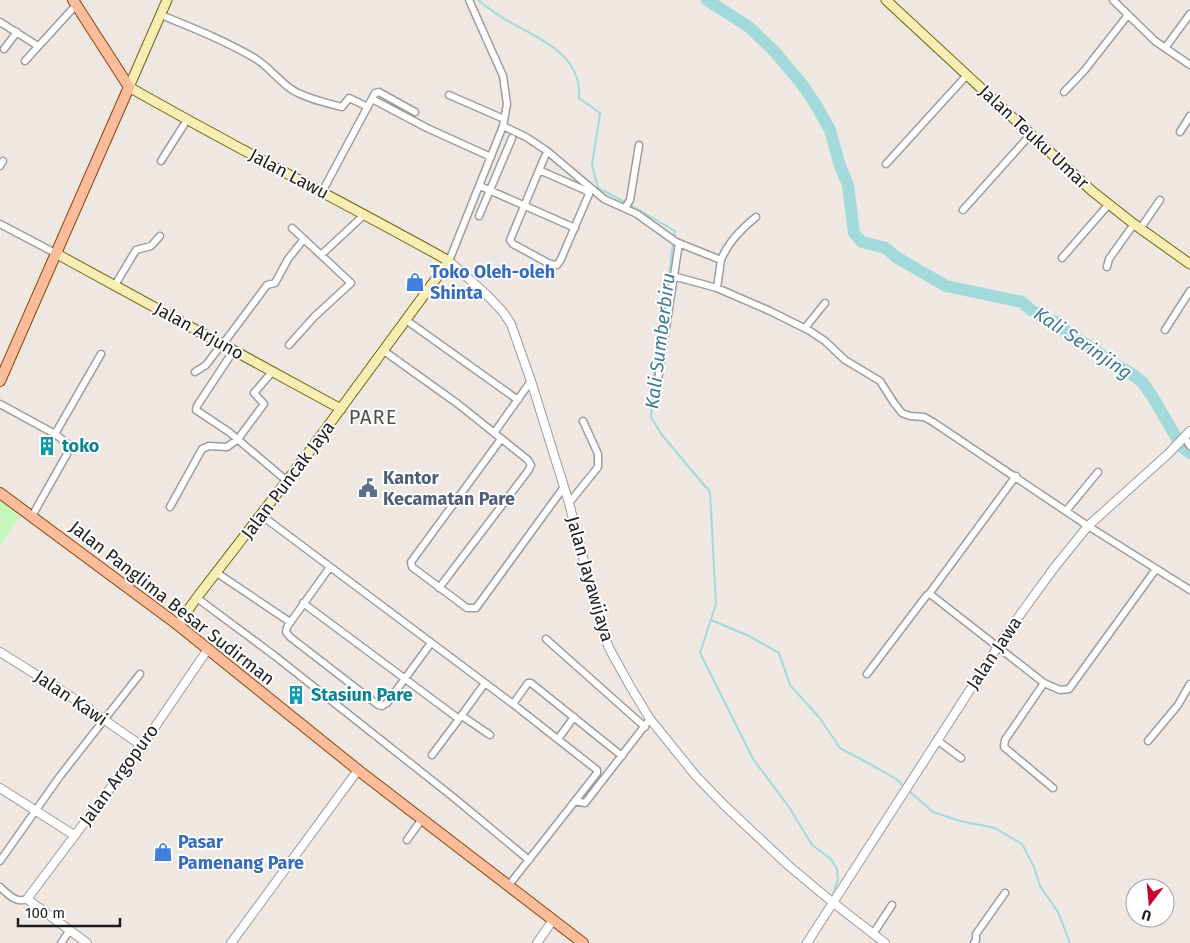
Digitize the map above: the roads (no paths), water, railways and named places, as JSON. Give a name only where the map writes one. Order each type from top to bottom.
[{"type":"main road","points":[[0,380],[167,0]]},
{"type":"main road","name":"Jalan Teuku Umar","points":[[886,0],[1109,204],[1190,264]]},
{"type":"main road","points":[[74,3],[129,87]]},
{"type":"main road","points":[[114,64],[120,90],[119,110]]},
{"type":"main road","name":"Jalan Lawu","points":[[129,87],[450,261]]},
{"type":"main road","name":"Jalan Arjuno","points":[[57,254],[341,409]]},
{"type":"main road","name":"Jalan Puncak Jaya","points":[[178,626],[450,261]]},
{"type":"main road","name":"Jalan Panglima Besar Sudirman","points":[[0,493],[208,649],[358,770],[583,943]]},
{"type":"street","points":[[469,0],[503,76],[506,104],[504,118],[507,128],[547,151],[599,195],[628,204],[675,241],[721,260]]},
{"type":"street","points":[[1113,0],[1165,48],[1190,65]]},
{"type":"street","points":[[25,62],[74,3]]},
{"type":"street","points":[[1165,48],[1190,14]]},
{"type":"street","points":[[161,15],[210,34],[242,51],[270,68],[290,88],[299,93],[342,107],[349,98],[368,107]]},
{"type":"street","points":[[1064,92],[1084,71],[1128,15]]},
{"type":"street","points":[[0,22],[38,46]]},
{"type":"street","points":[[4,48],[17,32]]},
{"type":"street","points":[[886,164],[967,75]]},
{"type":"street","points":[[322,192],[375,93],[379,92],[415,112]]},
{"type":"street","points":[[449,94],[504,118]]},
{"type":"street","points":[[372,99],[427,128],[491,158]]},
{"type":"street","points":[[1180,132],[1190,116]]},
{"type":"street","points":[[161,161],[187,120]]},
{"type":"street","points":[[478,216],[486,188],[491,158],[507,128]]},
{"type":"street","points":[[963,210],[1031,134]]},
{"type":"street","points":[[450,261],[512,138]]},
{"type":"street","points":[[628,204],[639,145]]},
{"type":"street","points":[[539,170],[587,191],[589,194],[559,263],[556,265],[550,264],[513,244],[510,240],[523,204],[545,156]]},
{"type":"street","points":[[486,188],[575,228]]},
{"type":"street","points":[[1107,267],[1109,259],[1160,200]]},
{"type":"street","points":[[1062,258],[1109,204]]},
{"type":"street","points":[[321,255],[365,214]]},
{"type":"street","points":[[717,288],[721,260],[731,241],[747,224],[756,218]]},
{"type":"street","points":[[0,224],[57,254]]},
{"type":"street","points":[[289,345],[314,317],[351,283],[292,228]]},
{"type":"street","points":[[115,285],[136,250],[151,246],[160,236]]},
{"type":"street","points":[[195,372],[206,365],[267,285],[275,284],[288,259],[304,239]]},
{"type":"street","points":[[656,393],[673,276],[675,241]]},
{"type":"street","name":"Jalan Jayawijaya","points":[[450,261],[488,296],[507,318],[517,340],[569,503],[600,623],[609,648],[650,718],[696,776],[756,836],[831,901],[885,943]]},
{"type":"street","points":[[673,276],[690,279],[717,288],[804,328],[825,341],[845,360],[880,381],[902,413],[928,419],[1016,476],[1088,526],[1190,590]]},
{"type":"street","points":[[1165,330],[1190,291]]},
{"type":"street","points":[[804,328],[825,303]]},
{"type":"street","points":[[406,320],[518,400]]},
{"type":"street","points":[[234,350],[196,409],[238,439],[287,481]]},
{"type":"street","points":[[384,351],[458,404],[528,460],[530,464],[530,467],[439,588]]},
{"type":"street","points":[[55,434],[100,354]]},
{"type":"street","points":[[170,506],[202,449],[208,446],[227,447],[238,439],[264,404],[254,393],[273,371]]},
{"type":"street","points":[[494,433],[531,381]]},
{"type":"street","points":[[0,404],[67,442],[69,450],[32,516]]},
{"type":"street","points":[[569,503],[598,467],[598,454],[583,421]]},
{"type":"street","points":[[1186,437],[1190,446]]},
{"type":"street","name":"Jalan Jawa","points":[[807,943],[831,901],[998,646],[1054,568],[1088,526],[1186,437]]},
{"type":"street","points":[[501,439],[411,562],[412,567],[439,588],[467,608],[476,608],[564,487]]},
{"type":"street","points":[[1066,511],[1098,472]]},
{"type":"street","points":[[867,674],[1016,476]]},
{"type":"street","points":[[261,515],[597,770],[597,773],[509,885]]},
{"type":"street","points":[[330,567],[290,622],[286,632],[378,705],[382,706],[387,703],[431,643]]},
{"type":"street","points":[[929,594],[1044,683],[1060,690],[1067,690],[1072,686],[1156,569]]},
{"type":"street","points":[[217,573],[290,622]]},
{"type":"street","points":[[197,598],[453,797],[529,860]]},
{"type":"street","points":[[304,603],[404,679],[490,735]]},
{"type":"street","points":[[546,639],[645,727]]},
{"type":"street","name":"Jalan Argopuro","points":[[27,899],[142,746],[208,649]]},
{"type":"street","name":"Jalan Kawi","points":[[0,652],[142,746]]},
{"type":"street","points":[[0,861],[103,720],[140,674]]},
{"type":"street","points":[[512,704],[528,683],[531,683],[622,756]]},
{"type":"street","points":[[1044,683],[1005,740],[1004,747],[1053,788]]},
{"type":"street","points":[[432,755],[485,684]]},
{"type":"street","points":[[1148,742],[1178,705],[1190,684]]},
{"type":"street","points":[[558,739],[574,717]]},
{"type":"street","points":[[575,800],[585,803],[650,718]]},
{"type":"street","points":[[937,740],[961,758]]},
{"type":"street","points":[[231,943],[358,770]]},
{"type":"street","points":[[1,791],[74,836]]},
{"type":"street","points":[[407,840],[422,819]]},
{"type":"street","points":[[0,887],[18,901],[22,902],[27,899],[87,943]]},
{"type":"street","points":[[974,943],[976,934],[1005,894]]},
{"type":"street","points":[[873,934],[892,905]]},
{"type":"street","points":[[537,943],[553,920]]},
{"type":"street","points":[[61,943],[70,930]]},
{"type":"waterway","name":"Kali Sumberbiru","points":[[478,0],[502,17],[546,43],[567,60],[574,71],[578,83],[579,98],[600,113],[592,165],[598,188],[675,231],[674,239]]},
{"type":"waterway","name":"Kali Serinjing","points":[[707,0],[749,27],[775,52],[801,83],[816,105],[830,130],[840,166],[848,185],[854,233],[862,242],[886,248],[896,257],[946,286],[1022,302],[1046,320],[1056,322],[1070,335],[1143,383],[1182,447],[1190,453]]},
{"type":"waterway","name":"Kali Sumberbiru","points":[[673,243],[665,309],[656,350],[651,417],[662,435],[710,492],[716,604],[700,653],[753,759],[789,807],[812,845],[831,859],[837,869],[838,879],[833,895]]},
{"type":"waterway","name":"Kali Sumberbiru","points":[[711,620],[749,636],[779,653],[790,685],[819,717],[840,748],[896,779],[905,787]]},
{"type":"waterway","name":"Kali Sumberbiru","points":[[908,790],[933,812],[960,821],[995,828],[1022,844],[1034,867],[1040,886],[1058,912],[1070,943]]},
{"type":"waterway","points":[[802,943],[811,931]]},
{"type":"place","name":"Toko Oleh-oleh Shinta","points":[[415,282]]},
{"type":"place","name":"toko","points":[[47,446]]},
{"type":"place","name":"Kantor Kecamatan Pare","points":[[368,488]]},
{"type":"place","name":"Stasiun Pare","points":[[296,695]]},
{"type":"place","name":"Pasar Pamenang Pare","points":[[163,852]]},
{"type":"district","name":"PARE","points":[[373,417]]}]
